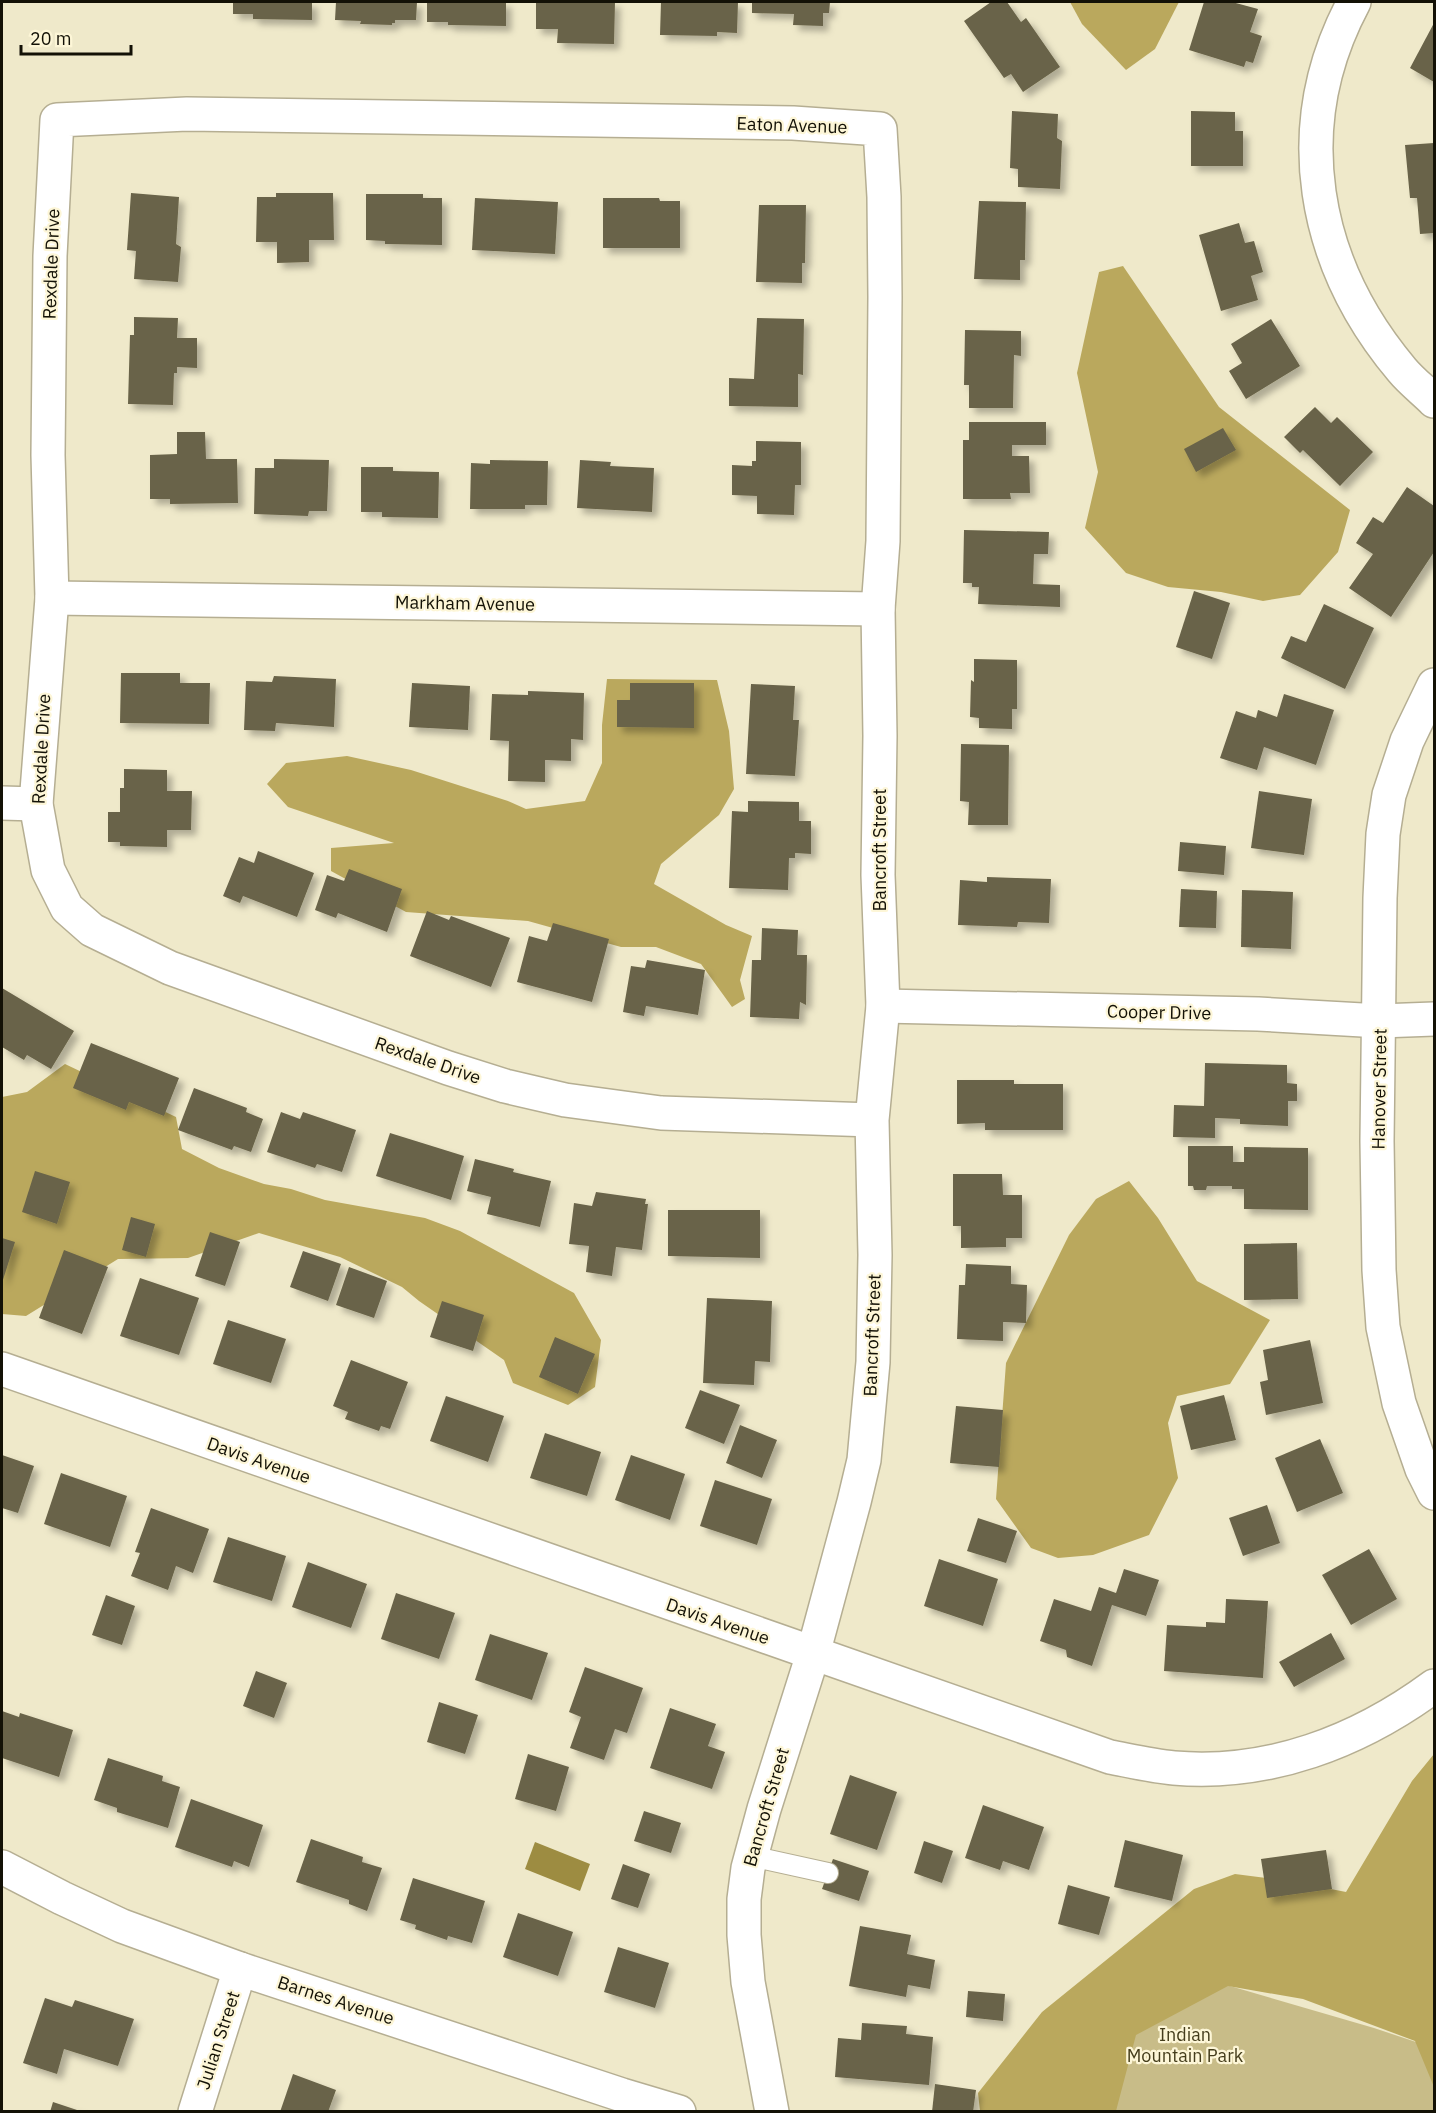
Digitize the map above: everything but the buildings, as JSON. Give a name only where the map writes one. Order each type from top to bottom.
[{"type":"street","points":[[1354,2],[1334,43],[1322,85],[1317,116],[1316,150],[1319,196],[1339,268],[1368,324],[1404,372],[1434,401]]},
{"type":"street","name":"Rexdale Drive","points":[[292,116],[187,114],[57,120],[50,256],[48,455],[52,598],[36,804],[48,870],[67,908],[92,930],[170,968],[448,1068],[505,1086],[565,1100],[672,1114],[872,1120]]},
{"type":"street","name":"Eaton Avenue","points":[[292,116],[782,123],[880,129],[884,197],[885,297],[883,541]]},
{"type":"street","name":"Bancroft Street","points":[[772,2112],[748,1982],[744,1899],[751,1856],[772,1781],[813,1654],[864,1460],[873,1362],[875,1255],[872,1120],[883,1006],[878,875],[880,736],[878,609],[883,541]]},
{"type":"street","name":"Markham Avenue","points":[[52,598],[878,609]]},
{"type":"street","name":"Hanover Street","points":[[1434,686],[1407,741],[1389,795],[1383,834],[1380,898],[1377,1173],[1378,1270],[1383,1327],[1399,1403],[1422,1469],[1434,1493]]},
{"type":"street","points":[[2,803],[36,804]]},
{"type":"street","name":"Cooper Drive","points":[[883,1006],[1258,1014],[1380,1021],[1434,1019]]},
{"type":"street","name":"Davis Avenue","points":[[2,1369],[1110,1756],[1172,1768],[1206,1769],[1243,1767],[1283,1760],[1347,1738],[1404,1708],[1434,1686]]},
{"type":"street","name":"Barnes Avenue","points":[[2,1866],[115,1923],[240,1969],[679,2112]]},
{"type":"street","name":"Julian Street","points":[[195,2112],[240,1969]]},
{"type":"lane","points":[[751,1856],[828,1873]]},
{"type":"green space","name":"Indian Mountain Park","points":[[1141,1960],[1374,2028],[1434,2048],[1434,2111],[1092,2112]]},
{"type":"shaded area","points":[[1070,2],[1179,2],[1155,49],[1126,70],[1082,24]]},
{"type":"shaded area","points":[[1123,266],[1219,407],[1350,510],[1338,552],[1300,595],[1263,601],[1221,592],[1168,587],[1126,573],[1085,528],[1098,472],[1077,373],[1099,272]]},
{"type":"shaded area","points":[[607,679],[717,680],[729,731],[734,789],[719,815],[661,864],[654,884],[726,925],[752,936],[740,980],[745,999],[732,1007],[701,964],[656,947],[621,947],[528,921],[406,912],[331,871],[331,848],[394,843],[288,807],[267,784],[286,763],[347,756],[411,770],[526,809],[585,801],[602,763],[602,725]]},
{"type":"shaded area","points":[[65,1064],[176,1117],[182,1149],[219,1168],[264,1184],[291,1189],[325,1200],[425,1218],[460,1231],[574,1293],[601,1340],[595,1387],[568,1405],[513,1383],[504,1360],[402,1287],[340,1257],[259,1233],[188,1258],[118,1259],[26,1316],[2,1314],[2,1097],[27,1092]]},
{"type":"shaded area","points":[[1129,1181],[1158,1218],[1197,1281],[1270,1320],[1230,1384],[1177,1396],[1168,1423],[1178,1478],[1149,1535],[1093,1555],[1058,1558],[1031,1548],[996,1499],[1006,1363],[1069,1235],[1096,1199]]},
{"type":"shaded area","points":[[1434,1754],[1434,2087],[1415,2041],[1303,1999],[1228,1986],[1136,2035],[1116,2111],[980,2111],[978,2093],[1042,2012],[1194,1889],[1235,1874],[1290,1881],[1346,1892],[1412,1781]]},
{"type":"shaded area","points":[[535,1842],[590,1864],[580,1891],[525,1869]]}]
